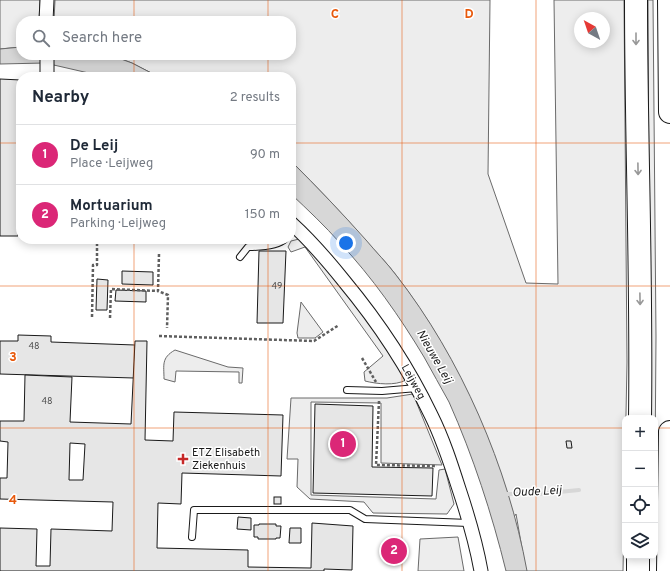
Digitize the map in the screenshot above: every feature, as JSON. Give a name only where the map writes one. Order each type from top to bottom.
[{"type":"highway","points":[[636,0],[641,330],[640,415]]},
{"type":"highway","points":[[669,0],[670,112]]},
{"type":"highway","points":[[668,571],[670,432]]},
{"type":"highway","points":[[638,559],[638,571]]},
{"type":"street","points":[[46,16],[47,0]]},
{"type":"street","points":[[46,60],[47,72]]},
{"type":"street","name":"Leijweg","points":[[296,231],[322,253],[367,308],[382,329],[417,388],[432,416],[443,442],[471,523],[481,571]]},
{"type":"lane","points":[[240,257],[248,247],[259,247],[273,244]]},
{"type":"lane","points":[[347,390],[417,388]]},
{"type":"lane","points":[[192,537],[194,510],[350,510],[365,519],[471,523]]},
{"type":"path","points":[[92,318],[93,265],[97,265],[97,244]]},
{"type":"path","points":[[158,291],[159,254]]},
{"type":"path","points":[[110,318],[111,289],[158,291],[168,295],[167,328]]},
{"type":"path","points":[[159,336],[314,341],[339,325]]},
{"type":"path","points":[[362,358],[382,390],[378,405],[376,465],[436,466]]},
{"type":"shaded area","points":[[0,0],[40,0],[39,16],[16,16],[16,47],[0,49]]},
{"type":"shaded area","points":[[55,0],[490,0],[488,174],[526,283],[558,284],[554,0],[624,0],[627,362],[626,415],[622,415],[623,571],[526,571],[516,514],[514,517],[481,421],[451,360],[416,303],[393,271],[339,210],[296,166],[296,72],[149,72],[124,60],[296,60],[296,16],[54,16]]},
{"type":"shaded area","points":[[648,0],[653,0],[656,337],[655,415],[650,415]]},
{"type":"shaded area","points":[[299,239],[361,307],[406,380],[391,384],[380,384],[365,381],[364,372],[383,356],[305,247],[291,252],[288,247],[290,244],[296,244],[296,240]]},
{"type":"shaded area","points":[[301,302],[323,332],[315,338],[298,338],[297,333]]},
{"type":"shaded area","points":[[175,350],[228,367],[243,368],[242,383],[239,383],[239,372],[176,371],[175,382],[164,379],[165,359]]},
{"type":"shaded area","points":[[413,394],[442,465],[381,463],[381,403],[311,402],[311,495],[436,499],[439,470],[445,469],[454,504],[447,514],[373,513],[364,502],[310,499],[297,487],[298,459],[287,459],[291,398],[387,398]]},
{"type":"shaded area","points":[[458,537],[464,571],[418,571],[420,539]]},
{"type":"water","points":[[16,47],[16,60],[124,60],[149,72],[84,72],[45,63],[0,64],[0,49]]},
{"type":"water","name":"Nieuwe Leij","points":[[296,166],[339,210],[389,266],[420,307],[441,342],[479,415],[494,454],[508,493],[519,532],[527,571],[506,571],[495,528],[466,443],[449,402],[424,357],[374,283],[352,256],[296,199]]},
{"type":"building","points":[[0,79],[16,80],[16,236],[0,236]]},
{"type":"building","points":[[259,251],[286,251],[283,323],[257,323]]},
{"type":"building","points":[[122,271],[153,272],[153,285],[122,284]]},
{"type":"building","points":[[97,279],[108,280],[107,310],[96,310]]},
{"type":"building","points":[[116,290],[146,291],[146,302],[115,301]]},
{"type":"building","points":[[18,335],[51,336],[51,342],[135,345],[134,378],[0,374],[0,341],[18,341]]},
{"type":"building","name":"ETZ Elisabeth Ziekenhuis","points":[[135,341],[147,341],[145,440],[173,441],[174,412],[283,415],[281,476],[182,473],[181,504],[158,503],[157,548],[248,550],[248,567],[311,568],[312,523],[353,526],[352,570],[0,571],[0,528],[37,529],[36,566],[50,566],[51,529],[112,531],[113,502],[0,499],[0,478],[7,478],[8,442],[0,441],[0,421],[24,421],[25,375],[72,377],[70,422],[131,424]],"holes":[[[70,443],[85,444],[83,480],[69,480]]]},
{"type":"building","points":[[315,404],[373,406],[372,467],[433,468],[432,496],[313,493]]},
{"type":"building","points":[[566,441],[571,441],[572,448],[567,448]]},
{"type":"building","points":[[274,497],[281,497],[281,504],[274,504]]},
{"type":"building","points":[[238,517],[251,518],[251,530],[237,529]]},
{"type":"building","points":[[276,524],[276,526],[281,526],[280,538],[258,539],[258,537],[254,537],[254,525]]},
{"type":"building","points":[[290,528],[301,528],[301,543],[289,543]]},
{"type":"waterway","name":"Oude Leij","points":[[502,494],[539,494],[579,490]]},
{"type":"place","name":"De Leij","points":[[343,444]]},
{"type":"place","name":"ETZ Elisabeth Ziekenhuis","points":[[183,459]]},
{"type":"place","name":"Mortuarium","points":[[394,551]]}]
